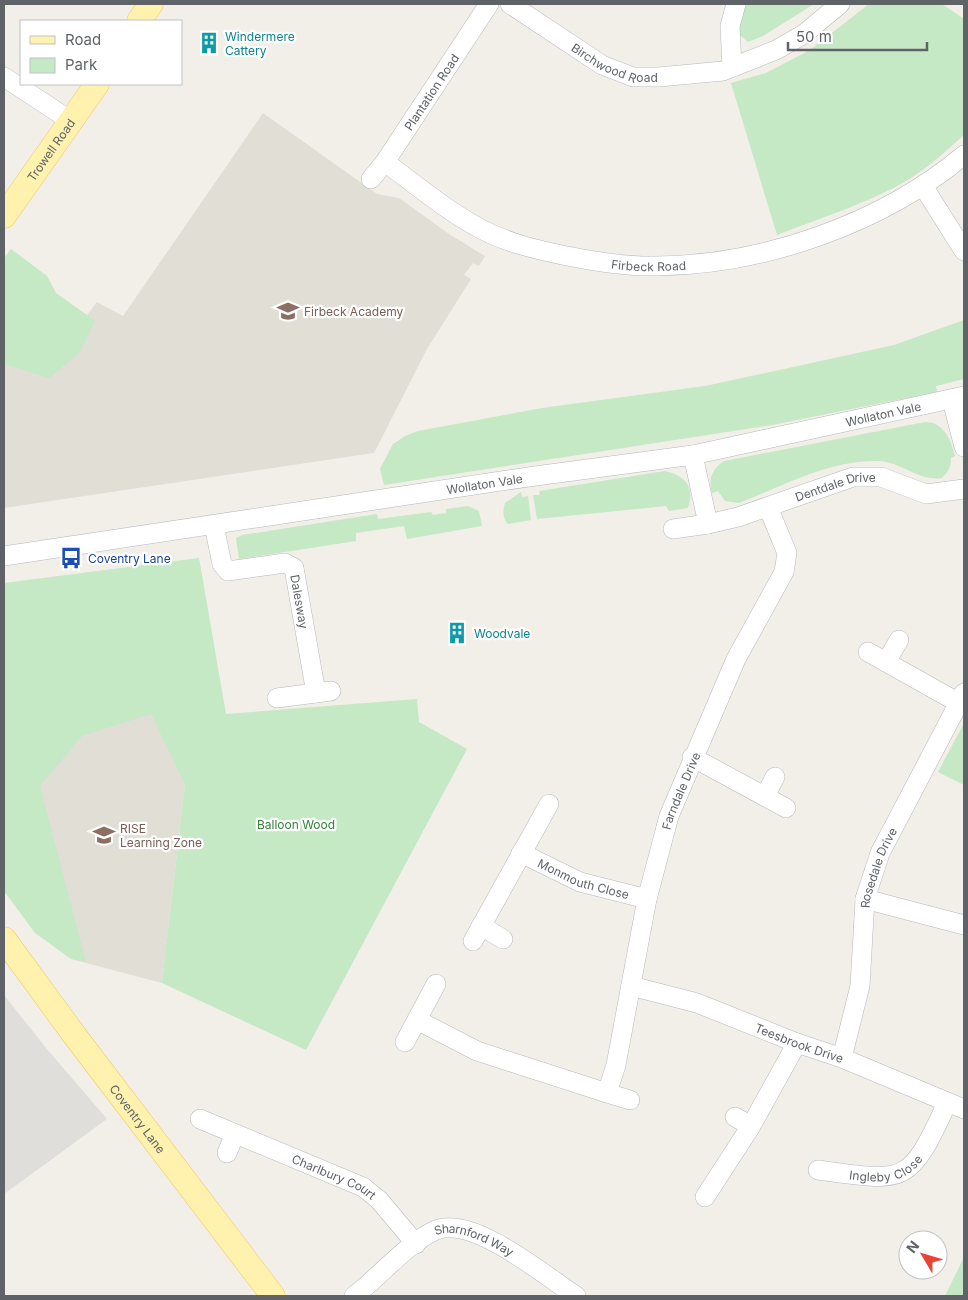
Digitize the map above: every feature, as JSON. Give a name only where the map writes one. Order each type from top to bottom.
[{"type":"main road","points":[[141,20],[151,4]]},
{"type":"main road","name":"Trowell Road","points":[[4,216],[96,85]]},
{"type":"main road","name":"Coventry Lane","points":[[4,939],[75,1036],[273,1296]]},
{"type":"street","name":"Plantation Road","points":[[371,179],[385,162],[489,4]]},
{"type":"street","name":"Birchwood Road","points":[[510,4],[602,65],[618,73],[633,77],[659,77],[723,71],[776,50],[804,34],[840,4]]},
{"type":"street","points":[[732,67],[730,26],[736,4]]},
{"type":"street","points":[[4,77],[71,121]]},
{"type":"street","name":"Firbeck Road","points":[[385,162],[456,214],[503,239],[548,252],[597,262],[647,266],[683,265],[749,256],[777,249],[858,219],[923,186],[964,154]]},
{"type":"street","points":[[923,186],[964,251]]},
{"type":"street","points":[[958,398],[964,447]]},
{"type":"street","name":"Wollaton Vale","points":[[4,556],[693,454],[958,398]]},
{"type":"street","points":[[693,454],[708,524]]},
{"type":"street","name":"Dentdale Drive","points":[[673,529],[708,524],[768,507],[826,485],[868,476],[896,481],[926,494],[964,489]]},
{"type":"street","name":"Farndale Drive","points":[[607,1094],[616,1065],[647,899],[663,834],[692,757],[736,659],[784,572],[787,553],[768,507]]},
{"type":"street","name":"Dalesway","points":[[214,525],[222,564],[228,571],[286,563],[294,568],[323,692],[277,698]]},
{"type":"street","points":[[886,662],[899,640]]},
{"type":"street","points":[[868,652],[962,698]]},
{"type":"street","name":"Rosedale Drive","points":[[842,1058],[860,986],[865,899],[880,853],[962,698]]},
{"type":"street","points":[[692,757],[786,808]]},
{"type":"street","points":[[765,796],[775,778]]},
{"type":"street","name":"Monmouth Close","points":[[503,939],[477,934],[549,804]]},
{"type":"street","name":"Monmouth Close","points":[[521,854],[580,882],[647,899]]},
{"type":"street","points":[[865,899],[964,925]]},
{"type":"street","points":[[405,1042],[436,984]]},
{"type":"street","name":"Teesbrook Drive","points":[[631,986],[698,1003],[797,1043],[842,1058],[964,1109]]},
{"type":"street","points":[[417,1020],[477,1051],[630,1100]]},
{"type":"street","points":[[705,1197],[743,1121],[797,1043]]},
{"type":"street","name":"Ingleby Close","points":[[818,1170],[872,1178],[904,1172],[922,1155],[947,1103]]},
{"type":"street","name":"Charlbury Court","points":[[200,1119],[363,1188],[379,1200],[416,1244]]},
{"type":"street","points":[[226,1153],[235,1134]]},
{"type":"street","name":"Sharnford Way","points":[[354,1296],[434,1230],[450,1227],[464,1228],[492,1240],[576,1296]]},
{"type":"shaded area","name":"Firbeck Academy","points":[[263,113],[377,194],[399,198],[449,234],[485,256],[479,266],[473,263],[464,275],[471,279],[427,349],[374,453],[4,508],[4,273],[11,263],[87,315],[97,302],[123,316]]},
{"type":"shaded area","name":"RISE Learning Zone","points":[[155,694],[185,784],[162,983],[71,959],[5,735]]},
{"type":"shaded area","points":[[4,995],[46,1048],[107,1119],[4,1194]]},
{"type":"green space","points":[[746,4],[814,4],[763,36],[748,42],[738,33]]},
{"type":"green space","points":[[869,4],[942,4],[964,19],[964,135],[925,168],[895,187],[862,203],[777,235],[731,83],[766,73],[810,50]]},
{"type":"green space","points":[[11,249],[47,276],[56,293],[95,321],[80,352],[49,378],[4,364],[4,258]]},
{"type":"green space","points":[[964,320],[964,379],[936,386],[937,392],[772,425],[384,485],[380,469],[393,444],[405,436],[418,431],[542,408],[705,386],[894,345]]},
{"type":"green space","points":[[925,422],[937,425],[946,433],[955,456],[951,458],[949,469],[942,478],[918,475],[887,462],[861,462],[843,464],[807,475],[739,503],[725,501],[718,491],[712,493],[710,483],[712,475],[716,467],[724,461]]},
{"type":"green space","points":[[665,471],[678,476],[687,484],[690,494],[688,508],[669,511],[666,506],[537,519],[533,495],[540,495],[539,491]]},
{"type":"green space","points":[[521,492],[522,497],[528,496],[531,520],[508,524],[504,514],[505,503]]},
{"type":"green space","points":[[468,506],[479,511],[482,526],[407,539],[404,526],[356,533],[356,541],[239,559],[236,538],[242,535],[377,514],[378,519],[431,512],[433,515],[446,513],[446,509]]},
{"type":"green space","name":"Balloon Wood","points":[[199,558],[226,714],[417,699],[419,722],[467,749],[306,1050],[162,983],[185,784],[151,714],[82,736],[40,786],[86,962],[71,959],[35,933],[4,891],[4,583]]},
{"type":"green space","points":[[964,723],[964,785],[938,772]]},
{"type":"green space","points":[[964,1257],[964,1296],[945,1296]]},
{"type":"place","name":"Windermere Cattery","points":[[209,43]]},
{"type":"place","name":"Firbeck Academy","points":[[288,311]]},
{"type":"place","name":"Coventry Lane","points":[[71,558]]},
{"type":"place","name":"Woodvale","points":[[457,633]]},
{"type":"place","name":"RISE Learning Zone","points":[[104,835]]}]
